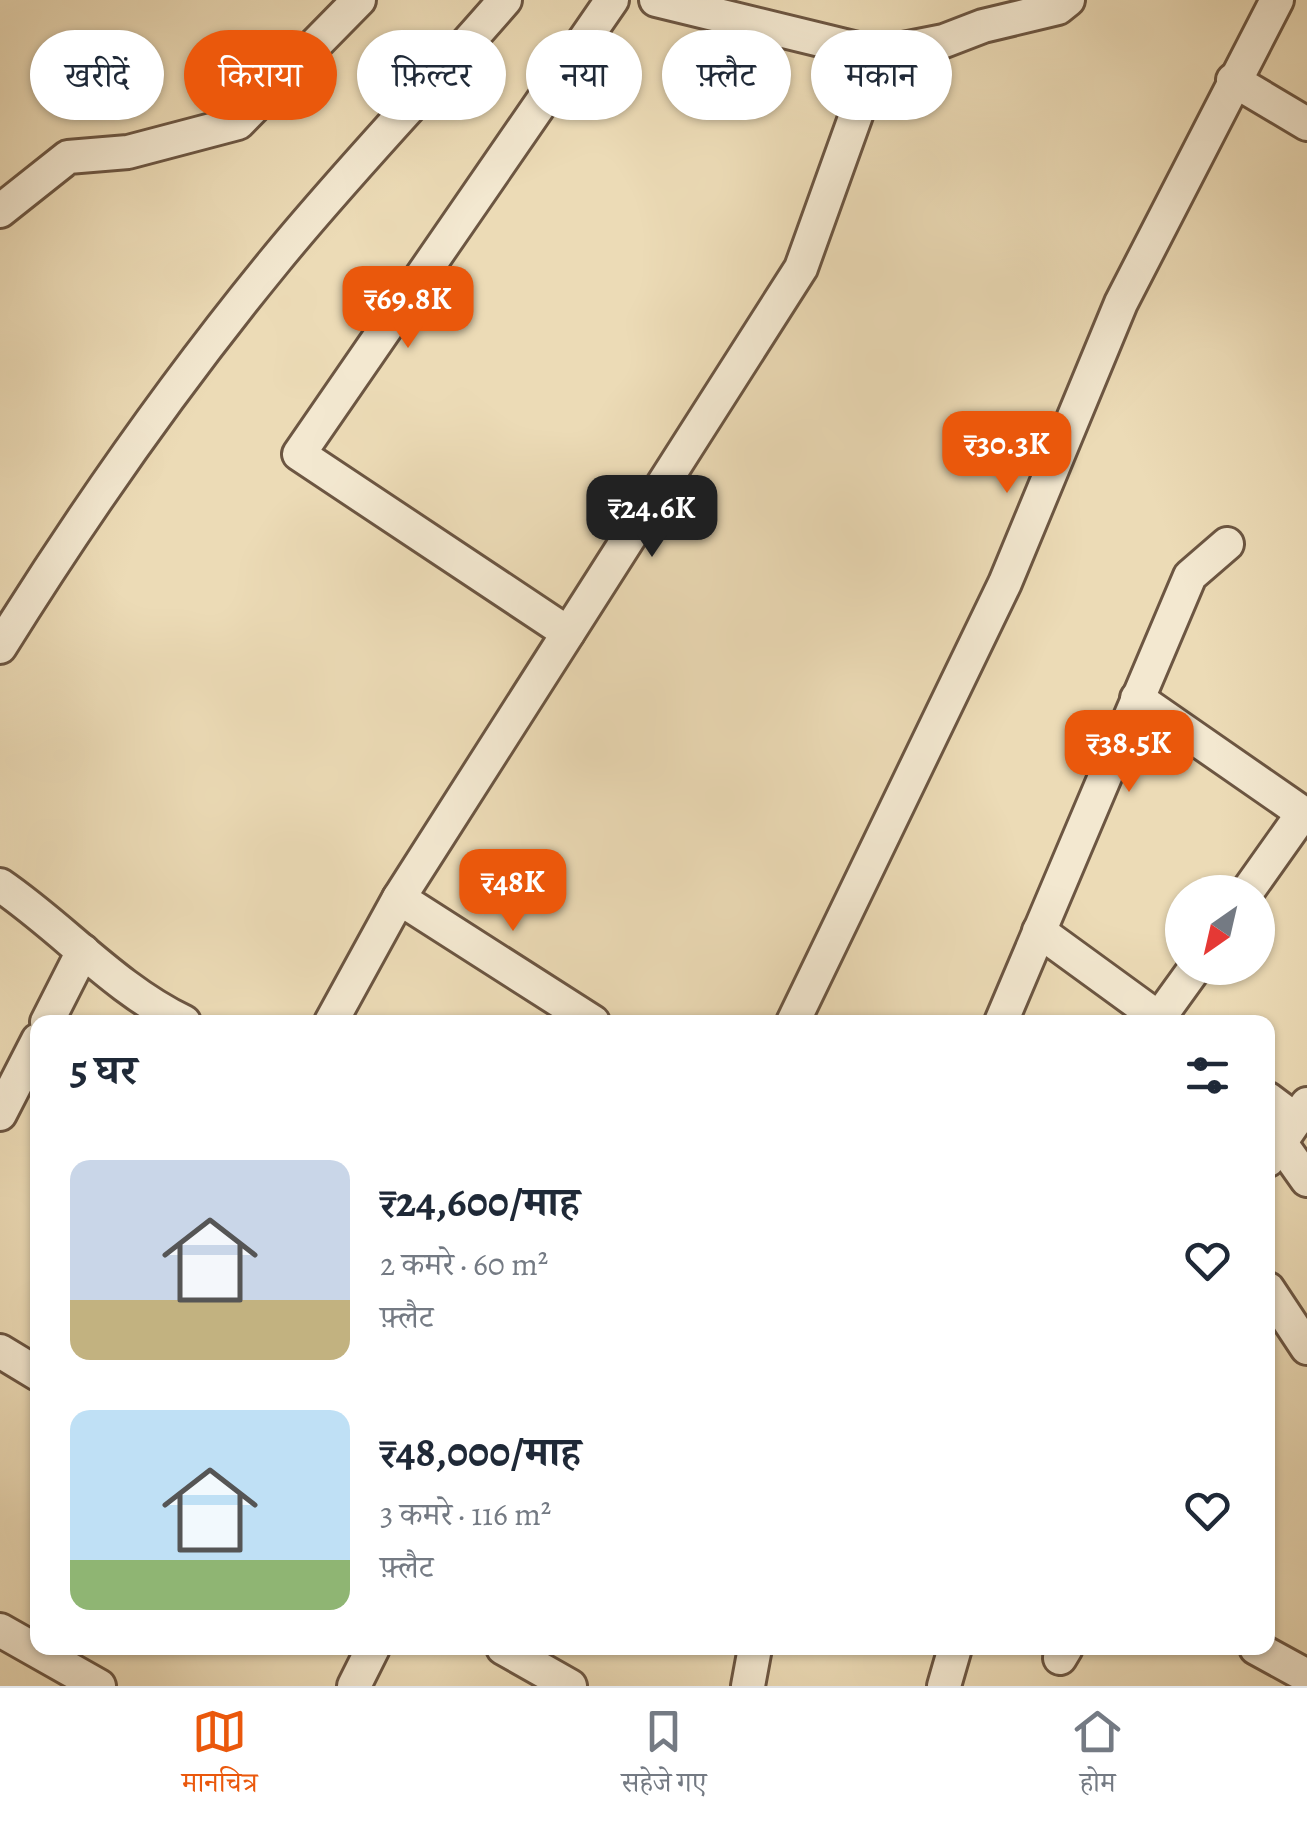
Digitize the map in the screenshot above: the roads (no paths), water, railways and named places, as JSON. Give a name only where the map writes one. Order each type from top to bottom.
[{"type":"street","points":[[0,211],[68,157],[128,152],[238,123],[360,0]]},
{"type":"street","points":[[0,647],[54,560],[164,404],[263,275],[505,0]]},
{"type":"street","points":[[568,633],[299,454],[612,0]]},
{"type":"street","points":[[952,39],[983,26],[1058,8],[1068,0]]},
{"type":"street","points":[[796,1015],[1005,583],[1121,303],[1232,80],[1277,0]]},
{"type":"street","points":[[675,3],[811,37]]},
{"type":"street","points":[[1232,80],[1307,124]]},
{"type":"street","points":[[335,1015],[399,898],[801,268],[854,120]]},
{"type":"street","points":[[1004,1015],[1190,576],[1227,544]]},
{"type":"street","points":[[1136,698],[1305,814],[1260,875]]},
{"type":"street","points":[[0,885],[49,919],[156,1009],[169,1015]]},
{"type":"street","points":[[399,898],[582,1015]]},
{"type":"street","points":[[1039,931],[1152,1015]]},
{"type":"street","points":[[50,1015],[83,951]]},
{"type":"street","points":[[1164,1015],[1184,985]]},
{"type":"street","points":[[0,1114],[30,1056]]},
{"type":"street","points":[[1275,1111],[1307,1180]]},
{"type":"street","points":[[1275,1300],[1307,1348]]},
{"type":"street","points":[[0,1351],[30,1369]]},
{"type":"street","points":[[0,1630],[30,1647]]},
{"type":"street","points":[[44,1655],[99,1686]]},
{"type":"street","points":[[354,1686],[370,1655]]},
{"type":"street","points":[[515,1655],[570,1686]]},
{"type":"street","points":[[748,1686],[754,1655]]},
{"type":"street","points":[[944,1686],[954,1655]]},
{"type":"street","points":[[1269,1655],[1307,1676]]}]
